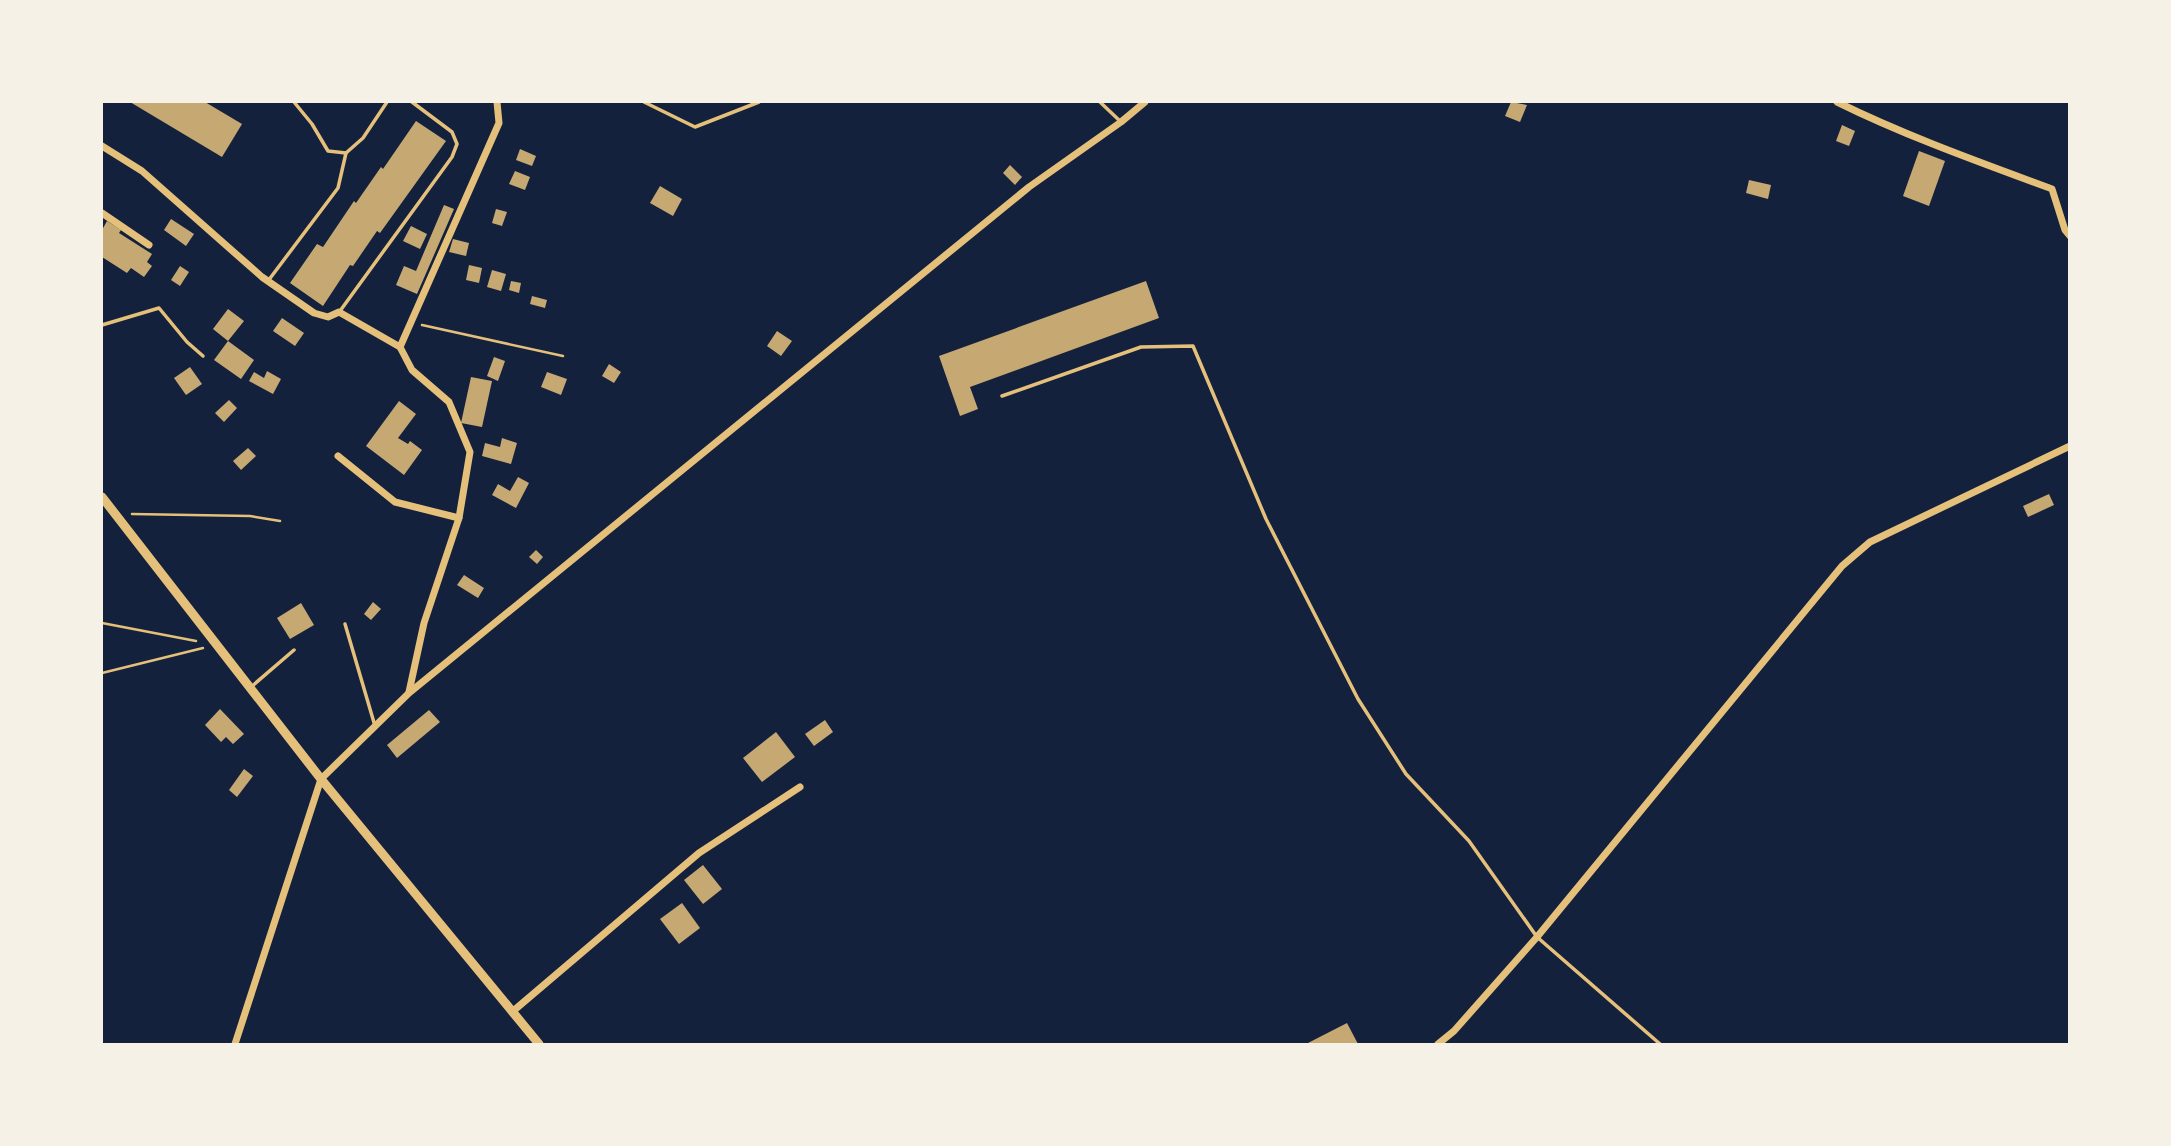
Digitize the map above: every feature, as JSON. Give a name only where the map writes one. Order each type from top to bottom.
[{"type":"street","points":[[400,347],[499,123],[497,102]]},
{"type":"street","points":[[235,1045],[321,779],[409,693],[1029,187],[1145,102]]},
{"type":"street","points":[[1837,102],[1948,151],[2052,189],[2070,236]]},
{"type":"street","points":[[102,146],[142,172],[268,281],[314,313],[328,317],[339,313],[400,347],[412,370],[449,402],[470,452],[460,519],[424,623],[409,693]]},
{"type":"street","points":[[102,214],[149,245]]},
{"type":"street","points":[[1438,1045],[1454,1031],[1537,937],[1842,566],[1870,542],[2070,446]]},
{"type":"street","points":[[338,456],[395,502],[460,519]]},
{"type":"street","points":[[102,497],[321,779],[539,1045]]},
{"type":"street","points":[[512,1012],[699,853],[800,787]]},
{"type":"lane","points":[[294,102],[312,124],[328,151],[346,153]]},
{"type":"lane","points":[[268,281],[338,188],[346,153],[363,138],[387,102]]},
{"type":"lane","points":[[339,313],[452,157],[457,144],[452,132],[412,102]]},
{"type":"lane","points":[[644,102],[695,127],[759,102]]},
{"type":"lane","points":[[1100,102],[1121,122]]},
{"type":"lane","points":[[102,325],[159,308],[187,342],[203,356]]},
{"type":"lane","points":[[1002,396],[1141,347],[1193,346],[1266,519],[1358,699],[1406,774],[1469,841],[1537,937],[1660,1045]]},
{"type":"lane","points":[[345,624],[375,726]]},
{"type":"lane","points":[[250,688],[294,650]]},
{"type":"path","points":[[412,322],[562,356]]},
{"type":"path","points":[[115,513],[250,516],[280,521]]},
{"type":"path","points":[[102,624],[217,645]]},
{"type":"path","points":[[102,673],[217,645]]},
{"type":"building","points":[[130,102],[205,102],[242,124],[222,157]]},
{"type":"building","points":[[1511,102],[1527,105],[1520,122],[1505,116]]},
{"type":"building","points":[[416,121],[446,141],[380,233],[377,231],[353,266],[350,265],[323,306],[290,283],[317,244],[323,247],[354,201],[356,203],[381,167],[383,169]]},
{"type":"building","points":[[1842,125],[1855,131],[1849,146],[1836,141]]},
{"type":"building","points":[[520,149],[536,156],[532,166],[516,160]]},
{"type":"building","points":[[1919,151],[1945,161],[1929,206],[1903,196]]},
{"type":"building","points":[[1010,165],[1022,177],[1015,185],[1003,173]]},
{"type":"building","points":[[515,171],[530,177],[525,190],[509,184]]},
{"type":"building","points":[[1749,180],[1771,185],[1768,199],[1746,193]]},
{"type":"building","points":[[660,186],[682,199],[673,216],[650,203]]},
{"type":"building","points":[[444,205],[454,209],[417,294],[396,285],[404,266],[416,271]]},
{"type":"building","points":[[496,209],[507,212],[502,226],[492,223]]},
{"type":"building","points":[[171,219],[194,234],[186,246],[164,230]]},
{"type":"building","points":[[107,221],[121,230],[119,233],[152,254],[147,262],[152,266],[144,277],[131,268],[127,273],[102,257],[102,230]]},
{"type":"building","points":[[411,226],[427,234],[420,249],[403,241]]},
{"type":"building","points":[[453,239],[469,243],[466,256],[449,252]]},
{"type":"building","points":[[469,265],[482,268],[479,283],[466,280]]},
{"type":"building","points":[[180,266],[189,272],[180,286],[171,280]]},
{"type":"building","points":[[492,270],[506,274],[501,291],[487,287]]},
{"type":"building","points":[[511,281],[521,283],[519,293],[509,290]]},
{"type":"building","points":[[1146,281],[1159,318],[970,387],[978,409],[960,416],[939,356]]},
{"type":"building","points":[[532,296],[547,300],[545,308],[530,304]]},
{"type":"building","points":[[228,309],[244,321],[228,341],[213,329]]},
{"type":"building","points":[[282,318],[304,333],[295,346],[273,331]]},
{"type":"building","points":[[777,331],[792,341],[781,356],[767,346]]},
{"type":"building","points":[[228,341],[254,360],[241,379],[214,360]]},
{"type":"building","points":[[494,357],[505,361],[498,381],[487,376]]},
{"type":"building","points":[[609,364],[621,372],[614,383],[602,376]]},
{"type":"building","points":[[190,367],[202,384],[186,395],[174,378]]},
{"type":"building","points":[[267,371],[281,379],[273,394],[249,381],[254,372],[264,378]]},
{"type":"building","points":[[547,372],[567,379],[561,395],[541,387]]},
{"type":"building","points":[[471,377],[492,381],[482,427],[461,423]]},
{"type":"building","points":[[229,400],[237,408],[224,422],[215,413]]},
{"type":"building","points":[[399,401],[416,414],[398,438],[408,444],[410,441],[422,450],[404,475],[366,446]]},
{"type":"building","points":[[502,438],[517,443],[511,464],[482,456],[485,443],[500,447]]},
{"type":"building","points":[[248,448],[256,456],[241,470],[233,461]]},
{"type":"building","points":[[518,477],[529,483],[516,508],[492,495],[498,484],[510,491]]},
{"type":"building","points":[[2049,494],[2054,505],[2028,517],[2023,506]]},
{"type":"building","points":[[536,550],[543,557],[537,564],[529,557]]},
{"type":"building","points":[[464,575],[484,588],[478,598],[457,585]]},
{"type":"building","points":[[373,602],[381,609],[371,620],[364,614]]},
{"type":"building","points":[[301,603],[314,625],[290,639],[277,618]]},
{"type":"building","points":[[220,709],[244,734],[233,744],[226,737],[221,742],[205,725]]},
{"type":"building","points":[[429,710],[440,722],[397,758],[387,745]]},
{"type":"building","points":[[825,720],[833,732],[814,746],[805,734]]},
{"type":"building","points":[[776,732],[795,757],[762,782],[743,758]]},
{"type":"building","points":[[244,769],[253,776],[237,797],[229,790]]},
{"type":"building","points":[[703,865],[722,889],[703,904],[684,880]]},
{"type":"building","points":[[682,903],[700,928],[679,944],[660,919]]},
{"type":"building","points":[[1347,1023],[1358,1044],[1306,1044]]}]
